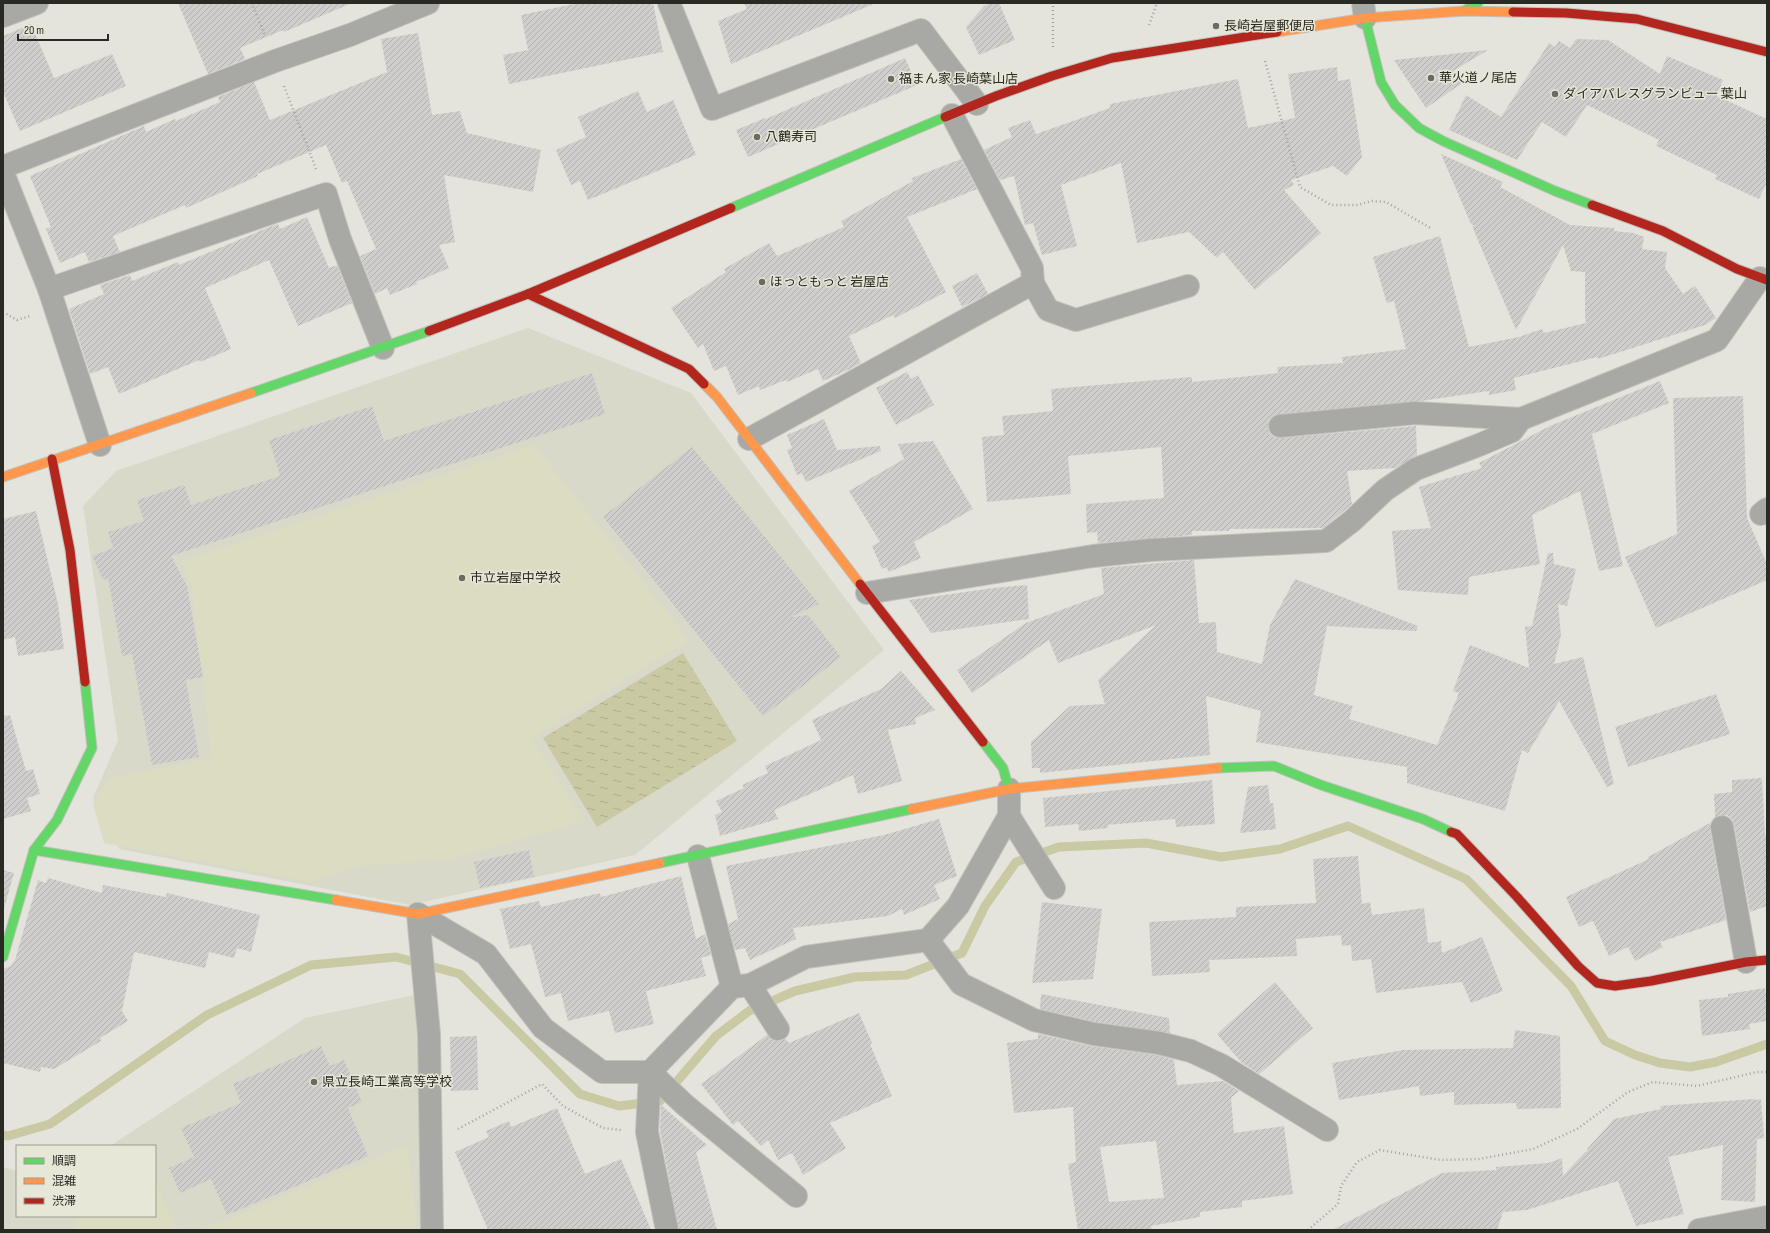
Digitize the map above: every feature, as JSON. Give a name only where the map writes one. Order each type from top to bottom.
[{"type":"main road","points":[[1464,11],[1473,3]]},
{"type":"main road","points":[[1464,11],[1478,3]]},
{"type":"main road","points":[[1566,13],[1578,6]]},
{"type":"main road","points":[[1364,10],[1381,82],[1395,105],[1419,128],[1443,141],[1555,191],[1663,231],[1737,269],[1764,279]]},
{"type":"main road","points":[[3,477],[52,459],[100,445],[383,348],[528,294],[952,116],[977,104],[1052,76],[1112,58],[1258,35],[1364,10],[1566,13],[1637,20],[1767,52]]},
{"type":"main road","points":[[528,294],[689,370],[717,397],[1003,768],[1008,789]]},
{"type":"main road","points":[[3,957],[34,850],[57,820],[92,748],[70,550],[52,459]]},
{"type":"main road","points":[[34,850],[418,914],[698,856],[1008,789],[1210,768],[1274,766],[1321,785],[1423,819],[1457,834],[1517,897],[1578,966],[1597,983],[1615,986],[1756,961]]},
{"type":"street","points":[[3,16],[36,3]]},
{"type":"street","points":[[3,167],[275,62],[350,35],[428,3]]},
{"type":"street","points":[[669,3],[712,109],[921,30],[977,104]]},
{"type":"street","points":[[952,116],[1032,268],[1033,283],[1048,310],[1076,320],[1188,286]]},
{"type":"street","points":[[3,173],[49,289],[100,445]]},
{"type":"street","points":[[49,289],[326,194],[340,238],[383,348]]},
{"type":"street","points":[[1280,426],[1415,413],[1521,419],[1717,340],[1764,279]]},
{"type":"street","points":[[749,439],[1033,283]]},
{"type":"street","points":[[867,593],[1093,556],[1151,550],[1326,541],[1352,521],[1385,490],[1416,468],[1479,446],[1512,431],[1521,419]]},
{"type":"street","points":[[1008,789],[1009,816],[1054,888]]},
{"type":"street","points":[[668,1230],[647,1132],[650,1072],[741,986],[806,957],[928,940],[958,906],[1009,816]]},
{"type":"street","points":[[1722,827],[1756,961]]},
{"type":"street","points":[[698,856],[741,986],[778,1029]]},
{"type":"street","points":[[418,914],[429,1034],[432,1230]]},
{"type":"street","points":[[418,914],[486,954],[543,1028],[602,1072],[650,1072],[685,1105],[796,1196]]},
{"type":"street","points":[[928,940],[961,984],[1034,1020],[1094,1034],[1159,1043],[1191,1051],[1221,1065],[1327,1130]]},
{"type":"street","points":[[1699,1230],[1767,1218]]},
{"type":"path","points":[[252,3],[326,194]]},
{"type":"path","points":[[1052,76],[1053,3]]},
{"type":"path","points":[[1258,35],[1300,187],[1320,197],[1331,205],[1358,205],[1371,201],[1386,202],[1432,229]]},
{"type":"path","points":[[1308,1230],[1338,1204],[1341,1186],[1357,1162],[1380,1150],[1441,1160],[1479,1159],[1533,1149],[1577,1129],[1628,1092],[1653,1082],[1697,1086],[1757,1072],[1767,1072]]},
{"type":"path","points":[[430,1144],[542,1084],[563,1106],[603,1128],[647,1132]]},
{"type":"shaded area","name":"市立岩屋中学校","points":[[528,328],[691,393],[884,650],[635,855],[410,905],[119,849],[93,798],[118,740],[83,506],[116,471]]},
{"type":"shaded area","points":[[534,445],[689,640],[531,738],[585,821],[448,860],[357,866],[311,882],[104,843],[93,804],[108,778],[212,758],[191,585],[181,561]]},
{"type":"shaded area","name":"県立長崎工業高等学校","points":[[415,995],[425,1172],[426,1230],[3,1230],[3,1167],[16,1171],[16,1217],[156,1217],[156,1145],[112,1145],[305,1018]]},
{"type":"shaded area","points":[[407,1145],[416,1218],[415,1230],[202,1230]]},
{"type":"shaded area","points":[[156,1182],[177,1230],[74,1230],[78,1217],[156,1217]]},
{"type":"water","points":[[683,653],[737,741],[597,827],[543,738]]},
{"type":"building","points":[[178,3],[352,3],[284,32],[283,30],[240,48],[245,59],[208,74]]},
{"type":"building","points":[[579,3],[653,3],[663,52],[509,84],[503,55],[528,50],[521,15]]},
{"type":"building","points":[[744,3],[876,3],[731,64],[718,21],[747,9]]},
{"type":"building","points":[[991,3],[999,3],[1015,40],[979,55],[966,27],[984,6]]},
{"type":"building","points":[[31,24],[54,78],[112,54],[126,86],[20,131],[3,92],[3,36]]},
{"type":"building","points":[[418,33],[432,115],[460,111],[467,133],[541,150],[533,192],[444,175],[455,242],[439,245],[449,268],[416,282],[417,284],[390,295],[387,288],[375,294],[360,256],[376,249],[347,181],[342,183],[326,145],[257,174],[258,176],[186,208],[185,205],[113,236],[120,252],[89,262],[85,252],[60,263],[46,229],[51,227],[30,176],[144,126],[146,132],[175,119],[176,121],[220,102],[218,97],[254,82],[270,120],[387,72],[381,39]]},
{"type":"building","points":[[1576,39],[1608,40],[1660,74],[1667,56],[1723,80],[1717,96],[1767,119],[1767,182],[1759,199],[1715,179],[1717,175],[1656,146],[1659,140],[1587,105],[1566,137],[1542,122],[1517,160],[1449,130],[1466,95],[1501,117],[1549,43],[1555,47],[1559,41],[1570,48]]},
{"type":"building","name":"華火道ノ尾店","points":[[1488,50],[1453,71],[1461,84],[1426,108],[1394,60]]},
{"type":"building","points":[[905,58],[917,85],[748,157],[736,130],[765,118],[766,119]]},
{"type":"building","points":[[1337,67],[1338,81],[1350,79],[1362,157],[1347,176],[1333,166],[1291,180],[1294,185],[1284,190],[1321,233],[1255,290],[1223,252],[1217,258],[1189,232],[1137,243],[1121,163],[1061,185],[1077,246],[1042,255],[1033,223],[1025,225],[1014,176],[1000,180],[984,150],[1012,137],[1008,128],[1030,120],[1036,134],[1110,108],[1110,104],[1238,79],[1248,128],[1295,118],[1288,74]]},
{"type":"building","points":[[638,91],[647,112],[673,100],[696,155],[588,200],[580,181],[571,185],[556,150],[586,137],[578,117]]},
{"type":"building","points":[[1441,154],[1503,182],[1500,187],[1570,225],[1614,228],[1614,231],[1633,233],[1644,237],[1642,249],[1667,252],[1665,268],[1683,294],[1695,286],[1716,318],[1705,325],[1598,359],[1597,357],[1514,378],[1516,390],[1489,395],[1489,391],[1421,401],[1279,414],[1273,416],[1269,420],[1268,428],[1270,434],[1274,437],[1281,438],[1416,426],[1417,455],[1395,468],[1347,471],[1352,504],[1323,528],[1192,531],[1192,535],[1098,543],[1097,532],[1087,533],[1086,504],[1164,498],[1161,447],[1068,456],[1071,494],[987,502],[982,437],[1004,435],[1002,416],[1053,411],[1051,389],[1192,377],[1192,382],[1278,373],[1277,367],[1343,363],[1342,357],[1406,349],[1394,301],[1387,303],[1373,257],[1440,236],[1469,347],[1519,337],[1542,329],[1544,333],[1586,323],[1585,272],[1571,271],[1563,245],[1516,330],[1472,226],[1475,226],[1471,224]]},
{"type":"building","points":[[961,159],[977,189],[907,217],[946,292],[895,318],[893,315],[849,336],[861,363],[850,369],[823,381],[818,369],[787,382],[786,380],[760,390],[759,386],[738,395],[726,366],[714,371],[703,344],[698,348],[671,308],[726,272],[724,269],[769,243],[777,256],[844,227],[841,221],[913,181],[912,178]]},
{"type":"building","points":[[307,217],[329,268],[337,265],[352,303],[298,326],[269,260],[205,288],[231,349],[200,362],[199,360],[119,394],[108,367],[90,374],[69,309],[104,294],[100,285],[130,275],[132,281],[178,262],[179,265],[267,228],[278,224],[280,229]]},
{"type":"building","points":[[977,273],[988,294],[962,307],[952,286]]},
{"type":"building","points":[[907,372],[911,379],[918,375],[934,405],[896,425],[876,388]]},
{"type":"building","points":[[592,373],[605,414],[171,556],[187,586],[203,677],[186,680],[199,757],[152,765],[132,654],[122,656],[108,578],[103,580],[92,556],[113,548],[108,532],[144,521],[137,500],[184,485],[191,505],[280,476],[269,440],[372,406],[384,441]]},
{"type":"building","points":[[1660,381],[1669,403],[1592,434],[1623,566],[1599,571],[1580,491],[1532,515],[1540,564],[1469,577],[1468,595],[1398,590],[1392,531],[1431,528],[1419,487],[1482,468],[1479,463],[1550,426]]},
{"type":"building","points":[[1743,396],[1747,518],[1767,564],[1767,580],[1656,628],[1625,557],[1677,534],[1673,398]]},
{"type":"building","points":[[824,419],[837,450],[880,446],[881,451],[806,482],[802,473],[797,475],[787,450],[792,448],[787,435]]},
{"type":"building","points":[[933,441],[973,509],[914,542],[921,558],[889,572],[886,567],[882,569],[872,546],[880,542],[849,491],[904,459],[898,444]]},
{"type":"building","points":[[692,447],[819,604],[793,617],[808,615],[841,657],[763,716],[603,517]]},
{"type":"building","points":[[36,511],[58,604],[64,649],[18,656],[15,637],[3,640],[3,519]]},
{"type":"building","points":[[1548,553],[1553,553],[1554,564],[1576,569],[1567,606],[1558,604],[1561,635],[1554,664],[1583,657],[1614,784],[1607,787],[1559,701],[1528,753],[1522,750],[1505,811],[1407,783],[1407,767],[1256,742],[1261,711],[1206,696],[1210,755],[1040,773],[1040,768],[1032,768],[1031,742],[1070,706],[1105,704],[1098,680],[1156,625],[1058,663],[1049,640],[972,693],[957,670],[1026,623],[1104,594],[1101,568],[1194,560],[1199,623],[1216,622],[1217,652],[1262,664],[1270,625],[1295,579],[1418,626],[1416,631],[1327,626],[1314,695],[1353,706],[1349,719],[1437,745],[1459,693],[1453,691],[1470,645],[1529,668],[1525,627],[1532,626]]},
{"type":"building","points":[[1027,585],[1029,619],[931,633],[909,600],[993,588]]},
{"type":"building","points":[[901,671],[935,710],[915,718],[916,724],[888,730],[902,781],[858,794],[853,775],[774,810],[778,819],[720,836],[715,815],[722,812],[716,801],[744,788],[742,785],[768,773],[765,766],[821,740],[812,720],[881,689]]},
{"type":"building","points":[[1716,694],[1730,734],[1628,767],[1615,727]]},
{"type":"building","points":[[10,715],[26,771],[33,769],[40,794],[27,798],[31,811],[3,819],[3,716]]},
{"type":"building","points":[[1762,778],[1765,835],[1767,835],[1767,906],[1750,912],[1734,825],[1732,819],[1727,815],[1715,817],[1714,794],[1732,792],[1732,780]]},
{"type":"building","points":[[1212,780],[1215,824],[1176,827],[1175,819],[1107,825],[1108,828],[1079,831],[1078,824],[1045,827],[1043,798]]},
{"type":"building","points":[[1268,785],[1270,803],[1273,803],[1276,829],[1240,833],[1248,787]]},
{"type":"building","points":[[939,819],[957,876],[934,885],[940,899],[904,915],[902,909],[888,916],[793,928],[796,939],[750,960],[745,948],[735,950],[728,924],[738,919],[726,866],[884,835]]},
{"type":"building","points":[[1710,823],[1726,920],[1660,942],[1663,947],[1635,961],[1628,947],[1609,956],[1593,921],[1579,927],[1566,897],[1649,859],[1648,857]]},
{"type":"building","points":[[529,850],[534,877],[480,888],[474,862]]},
{"type":"building","points":[[1358,856],[1362,904],[1370,902],[1372,915],[1424,908],[1428,943],[1441,941],[1442,953],[1482,937],[1503,991],[1471,1003],[1462,982],[1376,993],[1371,959],[1352,961],[1351,945],[1342,946],[1341,935],[1296,939],[1297,956],[1209,960],[1210,972],[1152,976],[1149,922],[1236,917],[1236,907],[1316,903],[1313,859]]},
{"type":"building","points":[[3,870],[14,873],[3,912]]},
{"type":"building","points":[[681,876],[696,939],[705,934],[711,955],[701,958],[706,976],[646,991],[654,1024],[615,1033],[609,1011],[568,1021],[561,993],[545,997],[531,944],[510,949],[500,909],[539,901],[541,907],[600,893],[601,897]]},
{"type":"building","points":[[48,878],[102,893],[103,885],[166,897],[167,893],[260,915],[251,952],[237,948],[234,958],[209,952],[205,968],[134,952],[122,1011],[128,1021],[100,1038],[101,1041],[54,1069],[41,1067],[40,1072],[3,1063],[3,969],[11,966],[15,960],[38,880],[46,883]]},
{"type":"building","points":[[1042,902],[1102,909],[1093,979],[1032,983]]},
{"type":"building","points":[[1275,982],[1313,1028],[1259,1074],[1241,1062],[1217,1034]]},
{"type":"building","points":[[1765,988],[1767,1000],[1767,1021],[1749,1024],[1750,1029],[1702,1036],[1699,1000],[1728,997],[1728,994]]},
{"type":"building","points":[[1041,994],[1169,1018],[1170,1033],[1096,1022],[1040,1009]]},
{"type":"building","points":[[859,1013],[872,1043],[870,1044],[892,1096],[830,1123],[846,1148],[803,1175],[792,1153],[778,1160],[768,1140],[761,1146],[738,1121],[733,1125],[701,1084],[767,1035],[773,1040],[779,1041],[786,1039],[789,1043]]},
{"type":"building","points":[[1515,1030],[1560,1036],[1561,1108],[1517,1109],[1516,1103],[1454,1105],[1454,1092],[1420,1096],[1419,1086],[1339,1100],[1332,1063],[1403,1050],[1513,1048]]},
{"type":"building","points":[[1038,1034],[1091,1046],[1157,1055],[1174,1060],[1177,1085],[1223,1081],[1239,1091],[1231,1098],[1234,1133],[1284,1126],[1293,1194],[1242,1201],[1242,1207],[1200,1212],[1200,1217],[1151,1226],[1152,1230],[1078,1230],[1068,1164],[1076,1162],[1073,1107],[1014,1113],[1007,1043],[1038,1039]],"holes":[[[1156,1141],[1164,1198],[1109,1202],[1100,1147]]]},
{"type":"building","points":[[477,1036],[478,1090],[451,1091],[450,1037]]},
{"type":"building","points":[[321,1046],[330,1066],[344,1060],[362,1102],[348,1108],[368,1156],[227,1215],[211,1179],[180,1193],[169,1168],[194,1157],[181,1128],[241,1103],[233,1084]]},
{"type":"building","points":[[1761,1099],[1764,1138],[1757,1139],[1755,1202],[1721,1200],[1723,1145],[1668,1157],[1684,1214],[1636,1226],[1618,1181],[1527,1210],[1503,1212],[1497,1230],[1332,1230],[1442,1173],[1496,1170],[1496,1167],[1548,1163],[1562,1158],[1563,1176],[1585,1152],[1588,1151],[1587,1149],[1614,1119],[1661,1109],[1660,1106]]},
{"type":"building","points":[[661,1105],[707,1145],[696,1152],[717,1230],[679,1230],[660,1131]]},
{"type":"building","points":[[557,1108],[585,1174],[621,1159],[651,1230],[488,1230],[455,1152],[489,1137],[486,1131],[509,1121],[511,1127]]},
{"type":"waterway","points":[[3,1135],[8,1136],[50,1124],[207,1015],[311,965],[396,957],[460,974],[580,1094],[619,1106],[660,1101],[716,1036],[749,1011],[795,991],[855,977],[906,975],[962,953],[985,906],[1016,862],[1059,847],[1146,843],[1221,857],[1280,849],[1348,826],[1466,879],[1571,986],[1605,1041],[1635,1055],[1660,1063],[1690,1067],[1716,1062],[1767,1044]]},
{"type":"traffic: fast","points":[[1464,11],[1478,3]]},
{"type":"traffic: fast","points":[[1365,18],[1381,82],[1395,105],[1419,128],[1443,141],[1555,191],[1592,205]]},
{"type":"traffic: fast","points":[[731,208],[945,117]]},
{"type":"traffic: fast","points":[[251,393],[429,331]]},
{"type":"traffic: fast","points":[[3,957],[34,850],[57,820],[92,748],[85,682]]},
{"type":"traffic: fast","points":[[983,742],[1003,768],[1009,789]]},
{"type":"traffic: fast","points":[[1218,768],[1274,766],[1321,785],[1423,819],[1451,832]]},
{"type":"traffic: fast","points":[[660,863],[912,809]]},
{"type":"traffic: fast","points":[[34,850],[336,900]]},
{"type":"traffic: slow","points":[[1277,32],[1365,18],[1464,11],[1513,12]]},
{"type":"traffic: slow","points":[[704,384],[717,397],[860,584]]},
{"type":"traffic: slow","points":[[3,477],[251,393]]},
{"type":"traffic: slow","points":[[912,809],[1009,789],[1218,768]]},
{"type":"traffic: slow","points":[[336,900],[418,914],[660,863]]},
{"type":"traffic: jam","points":[[1513,12],[1566,13],[1637,19],[1767,52]]},
{"type":"traffic: jam","points":[[945,117],[996,96],[1052,76],[1112,58],[1277,32]]},
{"type":"traffic: jam","points":[[1592,205],[1663,231],[1737,269],[1767,280]]},
{"type":"traffic: jam","points":[[429,331],[528,294],[731,208]]},
{"type":"traffic: jam","points":[[528,294],[689,369],[704,384]]},
{"type":"traffic: jam","points":[[52,459],[70,550],[85,682]]},
{"type":"traffic: jam","points":[[860,584],[983,742]]},
{"type":"traffic: jam","points":[[1451,832],[1457,834],[1517,897],[1578,966],[1597,983],[1615,986],[1651,981],[1746,962],[1767,960]]},
{"type":"place","name":"長崎岩屋郵便局","points":[[1216,26]]},
{"type":"place","name":"華火道ノ尾店","points":[[1431,78]]},
{"type":"place","name":"福まん家 長崎葉山店","points":[[891,79]]},
{"type":"place","name":"ダイアパレスグランビュー 葉山","points":[[1555,94]]},
{"type":"place","name":"八鶴寿司","points":[[757,137]]},
{"type":"place","name":"ほっともっと 岩屋店","points":[[762,282]]},
{"type":"place","name":"市立岩屋中学校","points":[[462,578]]},
{"type":"place","name":"県立長崎工業高等学校","points":[[314,1082]]}]
